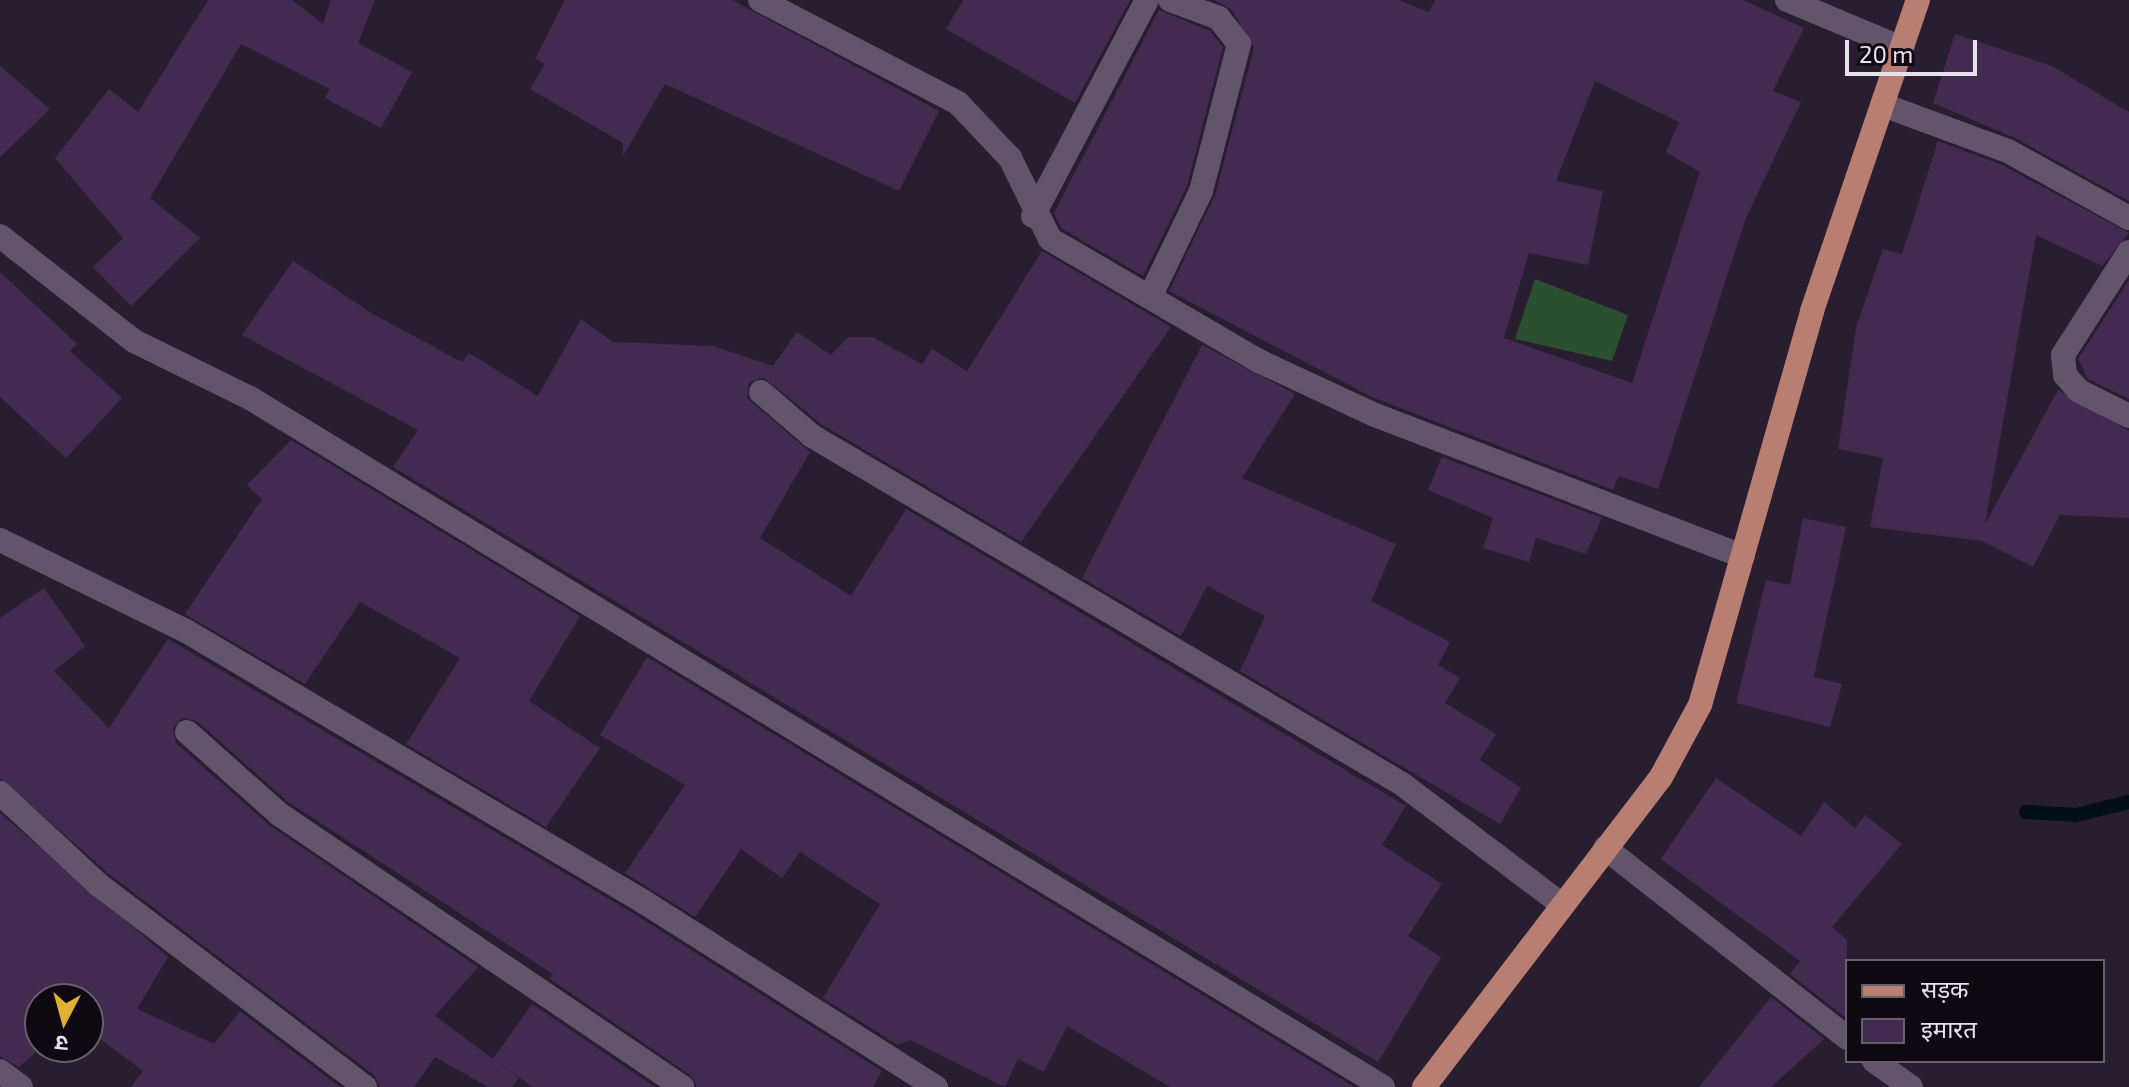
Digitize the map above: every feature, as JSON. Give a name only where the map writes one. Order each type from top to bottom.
[{"type":"main road","points":[[1424,1087],[1661,777],[1700,705],[1812,311],[1918,0]]},
{"type":"street","points":[[760,0],[958,103],[1010,158],[1033,216],[1050,239],[1150,297],[1311,387],[1743,556]]},
{"type":"street","points":[[1033,216],[1147,0]]},
{"type":"street","points":[[1150,297],[1201,191],[1239,44],[1235,30],[1219,18],[1170,0]]},
{"type":"street","points":[[1787,0],[1902,48]]},
{"type":"street","points":[[1883,105],[2008,151],[2129,218]]},
{"type":"street","points":[[0,236],[134,341],[250,398],[1383,1087]]},
{"type":"street","points":[[2129,252],[2063,355],[2065,375],[2079,391],[2129,416]]},
{"type":"street","points":[[761,392],[812,436],[1402,784],[1561,904]]},
{"type":"street","points":[[0,540],[186,631],[644,902],[936,1087]]},
{"type":"street","points":[[187,732],[279,814],[682,1087]]},
{"type":"street","points":[[0,793],[99,885],[365,1087]]},
{"type":"street","points":[[1605,848],[1845,1036]]},
{"type":"street","points":[[1877,1063],[1911,1087]]},
{"type":"street","points":[[0,1071],[21,1087]]},
{"type":"green space","points":[[1535,279],[1628,315],[1612,361],[1515,339]]},
{"type":"building","points":[[208,0],[292,0],[323,24],[331,0],[375,0],[358,43],[412,72],[381,128],[325,98],[330,89],[241,44],[150,198],[200,238],[131,306],[93,267],[123,238],[55,158],[109,89],[138,112]]},
{"type":"building","points":[[565,0],[732,0],[939,111],[899,191],[665,84],[623,156],[623,143],[530,89],[545,64],[535,59]]},
{"type":"building","points":[[963,0],[1130,0],[1075,103],[946,29]]},
{"type":"building","points":[[1214,0],[1398,0],[1429,12],[1435,0],[1743,0],[1804,28],[1773,91],[1801,102],[1746,218],[1658,489],[1619,476],[1613,490],[1372,397],[1169,291],[1215,195],[1254,48],[1231,9]],"holes":[[[1595,81],[1679,122],[1666,152],[1700,172],[1632,383],[1504,338],[1529,253],[1588,265],[1603,191],[1556,181]]]},
{"type":"building","points":[[1159,10],[1210,31],[1223,47],[1187,186],[1143,276],[1061,228],[1054,213]]},
{"type":"building","points":[[1955,34],[2052,66],[2129,112],[2129,201],[2015,138],[1933,103]]},
{"type":"building","points":[[0,66],[50,109],[0,157]]},
{"type":"building","points":[[1938,141],[2002,165],[2129,233],[2102,266],[2036,235],[1985,524],[2058,390],[2129,431],[2129,518],[2060,515],[2033,567],[1982,541],[1870,527],[1883,458],[1838,449],[1856,328],[1883,249],[1902,254]]},
{"type":"building","points":[[1042,251],[1171,327],[1021,542],[821,424],[763,377],[749,383],[747,398],[810,452],[760,538],[851,596],[906,509],[1406,806],[1382,845],[1442,884],[1408,936],[1441,957],[1378,1062],[393,467],[418,430],[242,335],[293,261],[373,314],[462,362],[469,353],[538,396],[581,319],[613,342],[713,346],[773,366],[797,332],[831,355],[848,337],[872,337],[922,364],[932,349],[967,371]]},
{"type":"building","points":[[0,272],[77,344],[70,351],[122,398],[66,458],[0,397]]},
{"type":"building","points":[[2129,280],[2129,399],[2088,379],[2078,359]]},
{"type":"building","points":[[1202,345],[1295,394],[1242,478],[1396,544],[1371,601],[1450,642],[1438,665],[1460,678],[1445,703],[1496,734],[1480,760],[1521,788],[1500,824],[1240,671],[1265,616],[1207,586],[1181,636],[1082,578]]},
{"type":"building","points":[[291,440],[580,616],[529,701],[600,748],[546,827],[406,744],[460,658],[360,602],[305,684],[185,614],[262,499],[247,485]]},
{"type":"building","points":[[1442,457],[1602,518],[1586,554],[1536,538],[1529,562],[1483,548],[1493,518],[1428,490]]},
{"type":"building","points":[[1803,518],[1846,527],[1814,677],[1842,684],[1830,727],[1736,703],[1766,580],[1790,585]]},
{"type":"building","points":[[44,588],[85,646],[54,671],[109,728],[168,639],[636,915],[882,1071],[873,1087],[697,1087],[690,1075],[550,979],[553,974],[288,802],[197,721],[182,718],[173,728],[176,743],[269,825],[478,967],[435,1016],[519,1078],[512,1087],[488,1087],[435,1057],[414,1087],[380,1087],[374,1075],[109,874],[0,778],[0,618]]},
{"type":"building","points":[[647,657],[1354,1087],[1170,1087],[1067,1026],[1044,1072],[1018,1059],[1005,1087],[910,1040],[898,1045],[823,998],[880,904],[800,852],[782,878],[741,849],[695,917],[625,873],[685,785],[600,735]]},
{"type":"building","points":[[1716,778],[1801,836],[1824,802],[1855,828],[1865,815],[1902,844],[1832,927],[1847,940],[1845,1017],[1790,974],[1800,961],[1661,859]]},
{"type":"building","points":[[0,813],[168,957],[137,1009],[214,1044],[240,1011],[340,1087],[131,1087],[143,1071],[104,1042],[104,983],[24,983],[24,1063],[19,1067],[0,1056]]},
{"type":"building","points":[[1771,997],[1824,1039],[1771,1087],[1699,1087]]},
{"type":"building","points":[[532,1004],[655,1087],[533,1087],[493,1059]]},
{"type":"waterway","points":[[2026,812],[2076,815],[2129,802]]}]
